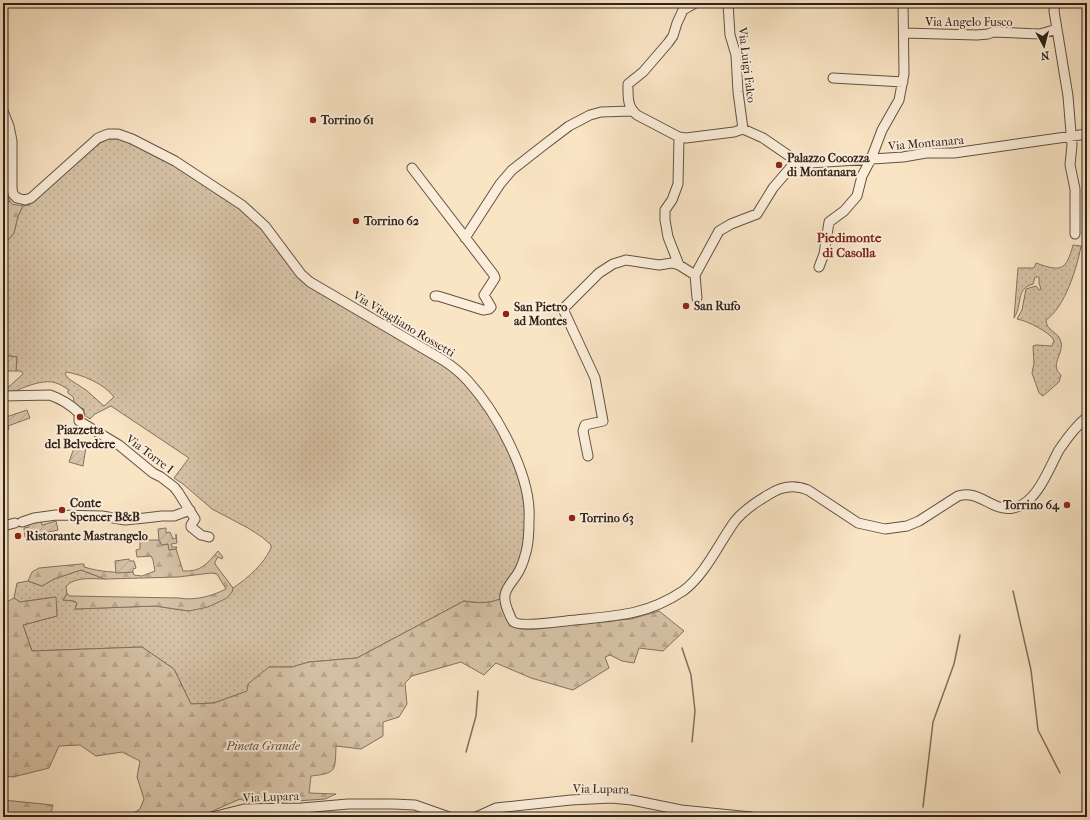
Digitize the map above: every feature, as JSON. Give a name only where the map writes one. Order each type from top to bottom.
[{"type":"street","points":[[632,111],[629,104],[628,84],[643,72],[668,43],[673,36],[683,10],[695,3]]},
{"type":"street","name":"Via Luigi Falco","points":[[728,3],[730,35],[736,55],[738,92],[743,129]]},
{"type":"street","points":[[819,267],[824,254],[829,222],[844,211],[857,196],[862,176],[871,159],[882,130],[899,100],[904,74],[903,3]]},
{"type":"street","points":[[1055,3],[1054,11],[1068,96],[1072,136],[1070,165],[1075,189],[1075,234]]},
{"type":"street","name":"Via Angelo Fusco","points":[[904,34],[977,35],[993,32],[1040,34],[1057,29]]},
{"type":"street","points":[[833,78],[903,82]]},
{"type":"street","name":"Via Vitagliano Rossetti","points":[[3,111],[11,134],[12,188],[13,194],[16,198],[21,200],[31,198],[98,138],[108,134],[118,134],[132,139],[175,161],[242,205],[265,226],[301,274],[310,282],[443,360],[468,380],[496,418],[520,466],[529,499],[530,519],[527,551],[517,574],[504,596],[511,619],[518,624],[625,615],[646,610],[661,604],[694,582],[736,520],[744,511],[760,499],[784,487],[800,487],[808,490],[858,523],[885,530],[907,526],[964,494],[976,496],[999,508],[1013,508],[1021,505],[1031,498],[1039,488],[1060,449],[1077,426],[1087,417]]},
{"type":"street","points":[[465,238],[500,184],[512,170],[569,126],[590,115],[600,112],[632,111],[678,137],[686,138],[734,132],[743,129],[763,138],[798,162],[791,166],[773,188],[758,214],[731,224],[719,231],[695,275],[697,298]]},
{"type":"street","name":"Via Montanara","points":[[798,162],[811,163],[904,157],[926,153],[954,153],[1087,134]]},
{"type":"street","points":[[678,137],[678,184],[672,200],[665,210],[664,220],[668,237],[679,265]]},
{"type":"street","points":[[412,168],[494,275],[494,280],[484,295],[491,308],[489,310],[483,310],[454,300],[435,296]]},
{"type":"street","points":[[588,456],[583,431],[585,425],[603,421],[595,378],[563,309],[599,273],[613,264],[626,260],[659,265],[679,265],[695,275]]},
{"type":"street","name":"Via Torre I","points":[[3,396],[50,395],[58,398],[78,413],[79,422],[119,445],[153,473],[161,477],[178,492],[190,510]]},
{"type":"street","points":[[3,526],[34,518],[56,515],[102,516],[126,520],[172,516],[190,510],[195,520],[191,527],[200,535],[209,537]]},
{"type":"street","name":"Via Lupara","points":[[476,817],[496,808],[571,800],[611,798],[632,800],[681,810],[751,817]]},
{"type":"street","name":"Via Lupara","points":[[212,817],[244,809],[302,808],[343,804],[393,804],[415,805],[449,817]]},
{"type":"green space","points":[[3,122],[8,138],[6,189],[10,201],[3,205]]},
{"type":"green space","points":[[109,139],[119,139],[136,145],[200,181],[233,203],[264,229],[305,284],[454,371],[487,409],[517,468],[526,498],[525,546],[518,563],[504,587],[500,599],[482,603],[464,601],[357,658],[309,662],[292,667],[269,667],[248,691],[214,703],[191,704],[174,669],[142,647],[32,651],[23,625],[57,616],[55,597],[20,602],[14,598],[17,583],[28,581],[42,586],[54,579],[81,570],[105,579],[84,579],[69,583],[66,587],[67,594],[63,600],[74,601],[77,603],[75,609],[155,606],[189,611],[232,592],[233,588],[260,565],[271,548],[271,545],[262,537],[212,509],[174,478],[189,458],[111,406],[95,414],[90,419],[84,415],[84,409],[72,405],[74,400],[68,393],[68,389],[58,383],[38,383],[7,395],[3,392],[23,374],[21,371],[16,371],[17,357],[3,355],[3,246],[14,233],[18,216],[23,206],[29,205],[98,144]],"holes":[[[66,372],[85,377],[99,384],[114,397],[104,406],[86,390],[69,379],[65,374]]]},
{"type":"green space","points":[[10,201],[12,204],[23,206],[18,216],[14,233],[3,246],[3,205]]},
{"type":"green space","points":[[1073,245],[1081,246],[1077,265],[1059,306],[1046,320],[1048,327],[1058,336],[1061,342],[1061,351],[1056,367],[1061,375],[1059,382],[1043,396],[1039,393],[1032,373],[1034,363],[1033,346],[1052,346],[1054,340],[1038,327],[1017,319],[1022,310],[1026,289],[1036,286],[1039,290],[1041,289],[1039,277],[1035,277],[1033,284],[1027,286],[1021,293],[1017,313],[1014,318],[1018,268],[1034,268],[1036,263],[1051,268],[1061,267],[1068,260]]},
{"type":"green space","points":[[3,355],[17,357],[16,371],[3,371]]},
{"type":"green space","points":[[27,410],[30,418],[8,426],[9,429],[3,431],[3,418]]},
{"type":"green space","points":[[75,445],[86,447],[83,466],[69,462]]},
{"type":"green space","points":[[41,519],[42,525],[56,521],[58,530],[25,537],[24,528],[29,527],[28,524]]},
{"type":"green space","points":[[166,528],[166,533],[170,532],[173,539],[176,538],[176,534],[177,543],[171,544],[172,547],[177,547],[176,549],[169,550],[168,544],[162,545],[159,540],[158,529]]},
{"type":"green space","points":[[159,540],[162,545],[168,544],[169,550],[176,549],[183,571],[199,569],[218,551],[223,557],[222,559],[218,557],[215,564],[233,588],[232,592],[227,598],[208,607],[189,611],[155,606],[75,609],[77,603],[74,601],[63,600],[67,594],[70,596],[191,599],[209,596],[226,589],[217,574],[211,573],[178,577],[105,579],[81,570],[54,579],[42,586],[28,581],[32,572],[39,568],[81,564],[84,564],[84,567],[96,570],[133,572],[134,575],[142,576],[155,571],[151,556],[137,557],[136,550],[140,549],[140,541]]},
{"type":"green space","points":[[129,559],[130,561],[134,561],[136,568],[133,569],[133,572],[116,573],[115,561]]},
{"type":"green space","name":"Pineta Grande","points":[[56,597],[57,616],[23,625],[32,651],[142,647],[174,669],[191,704],[214,703],[247,691],[248,684],[269,667],[292,667],[309,662],[357,658],[464,601],[482,603],[500,599],[509,624],[514,627],[631,619],[659,611],[684,631],[663,651],[639,648],[634,663],[622,661],[610,655],[605,657],[609,668],[573,690],[531,678],[496,663],[484,675],[461,662],[412,676],[405,683],[407,704],[399,717],[383,722],[383,736],[361,749],[336,746],[335,766],[333,769],[326,774],[311,776],[309,793],[336,794],[325,799],[254,804],[240,799],[199,817],[98,817],[105,813],[130,815],[140,809],[144,799],[137,777],[140,761],[122,752],[96,756],[80,745],[59,746],[49,768],[13,777],[3,776],[3,604],[14,598],[20,602]]},
{"type":"green space","points":[[3,800],[53,805],[50,817],[3,817]]},
{"type":"waterway","points":[[1013,591],[1031,670],[1038,730],[1060,773]]},
{"type":"waterway","points":[[923,807],[933,722],[954,664],[960,635]]},
{"type":"waterway","points":[[682,648],[691,675],[695,711],[692,742]]},
{"type":"waterway","points":[[466,752],[476,716],[478,691]]},
{"type":"place","name":"Torrino 61","points":[[313,120]]},
{"type":"place","name":"Palazzo Cocozza di Montanara","points":[[779,165]]},
{"type":"place","name":"Torrino 62","points":[[356,221]]},
{"type":"place","name":"San Rufo","points":[[686,306]]},
{"type":"place","name":"San Pietro ad Montes","points":[[506,314]]},
{"type":"place","name":"Piazzetta del Belvedere","points":[[80,417]]},
{"type":"place","name":"Torrino 64","points":[[1067,505]]},
{"type":"place","name":"Conte Spencer B&B","points":[[62,510]]},
{"type":"place","name":"Torrino 63","points":[[572,518]]},
{"type":"place","name":"Ristorante Mastrangelo","points":[[18,536]]},
{"type":"district","name":"Piedimonte di Casolla","points":[[849,244]]}]
